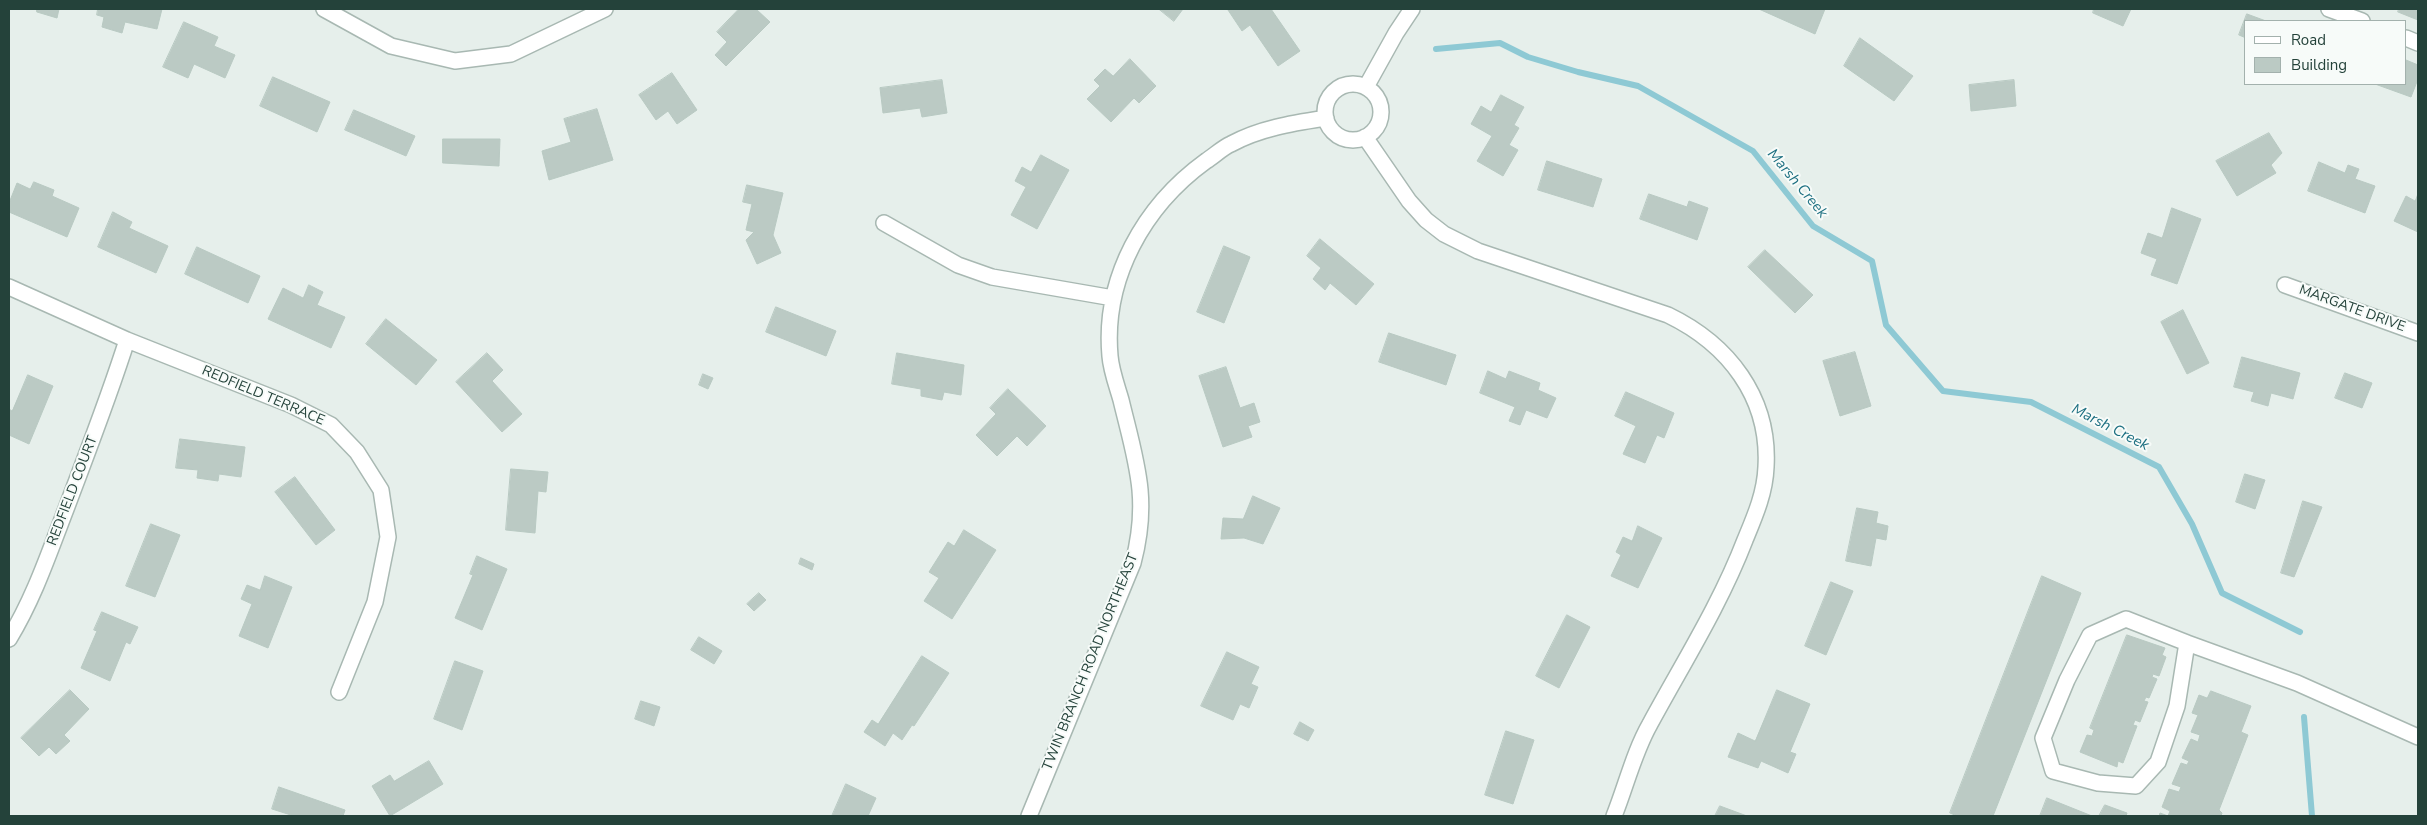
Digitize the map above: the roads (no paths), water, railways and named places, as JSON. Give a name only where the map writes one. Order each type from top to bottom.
[{"type":"street","points":[[324,9],[391,46],[455,61],[511,54],[605,9]]},
{"type":"street","points":[[1366,87],[1412,9]]},
{"type":"street","points":[[2329,9],[2359,20]]},
{"type":"street","points":[[1348,84],[1366,87],[1377,97],[1382,114],[1373,131],[1365,137],[1356,140],[1341,137],[1330,128],[1326,118],[1328,101],[1339,88],[1348,84]]},
{"type":"street","name":"TWIN BRANCH ROAD NORTHEAST","points":[[1029,816],[1132,563],[1138,541],[1142,509],[1140,477],[1110,358],[1109,327],[1113,298],[1122,266],[1139,232],[1158,205],[1184,178],[1231,144],[1290,124],[1326,118]]},
{"type":"street","points":[[1365,137],[1409,201],[1426,220],[1444,234],[1478,251],[1668,315],[1692,326],[1714,342],[1735,366],[1754,399],[1764,430],[1766,467],[1760,504],[1730,580],[1703,632],[1648,727],[1614,816]]},
{"type":"street","points":[[884,223],[958,265],[992,277],[1113,298]]},
{"type":"street","name":"MARGATE DRIVE","points":[[2285,285],[2418,333]]},
{"type":"street","name":"REDFIELD TERRACE","points":[[9,287],[127,340],[291,405],[331,425],[357,452],[380,490],[388,537],[375,602],[339,692]]},
{"type":"street","name":"REDFIELD COURT","points":[[9,639],[42,572],[112,389],[127,340]]},
{"type":"street","points":[[2187,643],[2177,706],[2158,762],[2136,786],[2098,784],[2052,771],[2043,738],[2067,680],[2090,635],[2126,619],[2297,683],[2418,737]]},
{"type":"waterway","name":"Marsh Creek","points":[[1436,49],[1500,43],[1528,57],[1578,72],[1638,86],[1753,151],[1813,226],[1872,261],[1886,325],[1943,391],[2031,402],[2159,467],[2192,524],[2222,593],[2300,632]]},
{"type":"waterway","name":"Marsh Creek","points":[[2304,717],[2312,816]]}]
